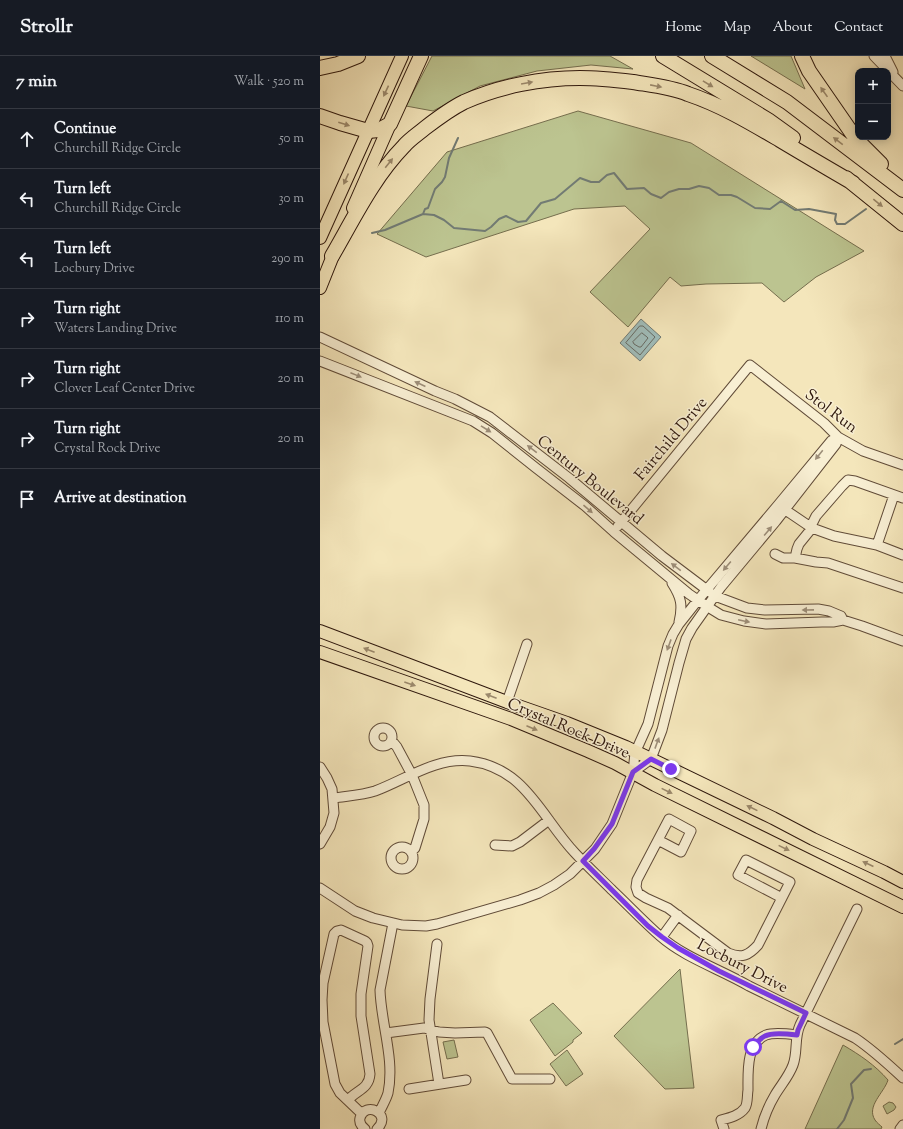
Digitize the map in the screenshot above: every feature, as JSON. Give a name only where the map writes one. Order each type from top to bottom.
[{"type":"highway","points":[[320,68],[338,64],[358,56]]},
{"type":"highway","points":[[320,116],[368,131],[379,130],[390,124],[421,56]]},
{"type":"highway","points":[[663,56],[768,120],[853,183],[903,224]]},
{"type":"highway","points":[[712,56],[787,102],[903,190]]},
{"type":"highway","points":[[802,56],[809,71],[856,139],[903,186]]},
{"type":"highway","points":[[332,256],[376,180],[405,144],[442,115],[464,102],[518,85],[547,80],[580,78],[625,81],[687,93],[722,107],[853,183]]},
{"type":"main road","points":[[320,238],[402,56]]},
{"type":"main road","points":[[320,288],[332,256],[390,124]]},
{"type":"main road","name":"Crystal Rock Drive","points":[[320,631],[507,702],[567,723],[626,747],[903,882]]},
{"type":"main road","name":"Crystal Rock Drive","points":[[320,652],[511,719],[588,751],[903,907]]},
{"type":"street","points":[[874,56],[900,83]]},
{"type":"street","points":[[885,56],[900,83]]},
{"type":"street","name":"Century Boulevard","points":[[320,337],[490,417],[569,478],[662,556],[715,596],[747,608],[765,610],[818,609],[830,611],[841,616],[843,620]]},
{"type":"street","name":"Century Boulevard","points":[[320,361],[473,421],[492,432],[585,506],[670,578],[698,600],[721,615],[744,622],[766,624],[833,622],[843,620],[903,641]]},
{"type":"street","name":"Fairchild Drive","points":[[614,532],[750,365]]},
{"type":"street","name":"Stol Run","points":[[750,365],[824,423],[838,437],[863,451],[903,464]]},
{"type":"street","points":[[320,888],[355,911],[373,918],[393,923],[426,926],[520,900],[539,893],[570,874],[594,849],[612,824],[633,772],[636,752],[648,724],[668,646],[679,624],[706,590],[782,507],[836,444],[838,437]]},
{"type":"street","points":[[795,558],[796,549],[812,528],[812,524],[816,516],[848,480],[898,496],[877,545]]},
{"type":"street","points":[[782,507],[812,528],[834,536],[877,545],[903,555]]},
{"type":"street","points":[[633,772],[651,759],[662,730],[686,639],[700,616],[708,607],[721,587],[782,507]]},
{"type":"street","points":[[775,554],[783,558],[795,558],[833,564],[903,588]]},
{"type":"street","points":[[670,578],[682,602],[679,624]]},
{"type":"street","points":[[507,702],[527,644]]},
{"type":"street","points":[[392,741],[398,747],[412,775],[424,805],[424,819],[415,848],[411,852]]},
{"type":"street","name":"Locbury Drive","points":[[334,798],[374,792],[433,766],[451,762],[469,761],[488,765],[505,772],[519,783],[530,795],[575,853],[648,926],[662,937],[678,948],[719,971],[856,1038],[869,1047],[903,1078]]},
{"type":"street","points":[[320,767],[332,789],[334,798],[334,813],[330,827],[320,844]]},
{"type":"street","points":[[495,846],[512,846],[520,842],[549,820]]},
{"type":"street","points":[[658,840],[637,880],[636,887],[638,893],[668,908],[728,953],[735,956],[741,956],[753,951],[758,945],[782,898],[790,882],[746,860],[738,875],[782,898]]},
{"type":"street","points":[[761,1129],[769,1107],[794,1065],[798,1030],[858,908]]},
{"type":"street","points":[[662,937],[678,916]]},
{"type":"street","points":[[379,1113],[388,1094],[389,1084],[386,1033],[380,1001],[380,990],[393,923]]},
{"type":"street","points":[[348,1100],[353,1094],[368,1085],[370,1080],[360,999],[368,943],[365,940],[340,930],[336,931],[334,934],[323,983],[323,1022],[335,1084],[340,1093],[362,1114]]},
{"type":"street","points":[[437,944],[430,999],[429,1020],[439,1084]]},
{"type":"street","points":[[362,988],[380,990]]},
{"type":"street","points":[[386,1033],[424,1028],[455,1033],[485,1032],[487,1033],[512,1079],[550,1079]]},
{"type":"street","points":[[724,1129],[721,1120],[740,1113],[747,1104],[749,1060],[753,1047],[766,1035],[797,1035]]},
{"type":"street","points":[[409,1089],[466,1080]]},
{"type":"street","points":[[365,1129],[360,1121],[364,1111],[370,1109],[379,1113],[382,1118],[379,1128]]},
{"type":"street","points":[[900,1129],[903,1125]]},
{"type":"green space","points":[[432,56],[610,56],[633,69],[591,65],[537,71],[480,86],[433,111],[406,106]]},
{"type":"green space","points":[[751,56],[791,56],[805,89]]},
{"type":"green space","points":[[578,111],[691,143],[864,251],[816,277],[784,302],[762,283],[681,286],[670,277],[628,327],[590,292],[650,229],[625,206],[574,209],[426,257],[377,234],[447,152]]},
{"type":"green space","points":[[680,969],[694,1088],[665,1089],[614,1036]]},
{"type":"green space","points":[[553,1003],[582,1033],[555,1056],[530,1020]]},
{"type":"green space","points":[[454,1040],[458,1057],[447,1059],[443,1042]]},
{"type":"green space","points":[[843,1045],[867,1061],[888,1080],[874,1105],[873,1110],[875,1120],[882,1127],[881,1129],[805,1129]]},
{"type":"green space","points":[[567,1050],[583,1074],[566,1086],[550,1064]]},
{"type":"green space","points":[[889,1102],[893,1103],[896,1107],[887,1114],[883,1106]]},
{"type":"water","points":[[641,319],[661,337],[640,361],[620,343]]},
{"type":"waterway","points":[[423,214],[425,209],[428,208],[435,189],[445,177],[449,158],[458,138]]},
{"type":"waterway","points":[[372,233],[385,230],[423,214],[434,215],[444,220],[454,228],[485,231],[499,219],[506,216],[518,222],[526,221],[541,203],[555,199],[580,178],[591,182],[599,182],[607,175],[614,173],[627,189],[644,188],[651,194],[661,198],[669,192],[699,186],[709,188],[719,195],[731,195],[737,197],[755,208],[770,209],[781,201],[795,210],[809,209],[836,214],[835,220],[837,224],[845,224],[866,209]]},
{"type":"waterway","points":[[895,1044],[903,1039]]},
{"type":"waterway","points":[[837,1129],[844,1120],[853,1098],[851,1084],[864,1070],[871,1069]]},
{"type":"route","points":[[671,769],[651,759],[633,772],[612,824],[594,849],[583,861],[648,926],[678,948],[719,971],[806,1013],[797,1035],[766,1035],[753,1047]]}]
